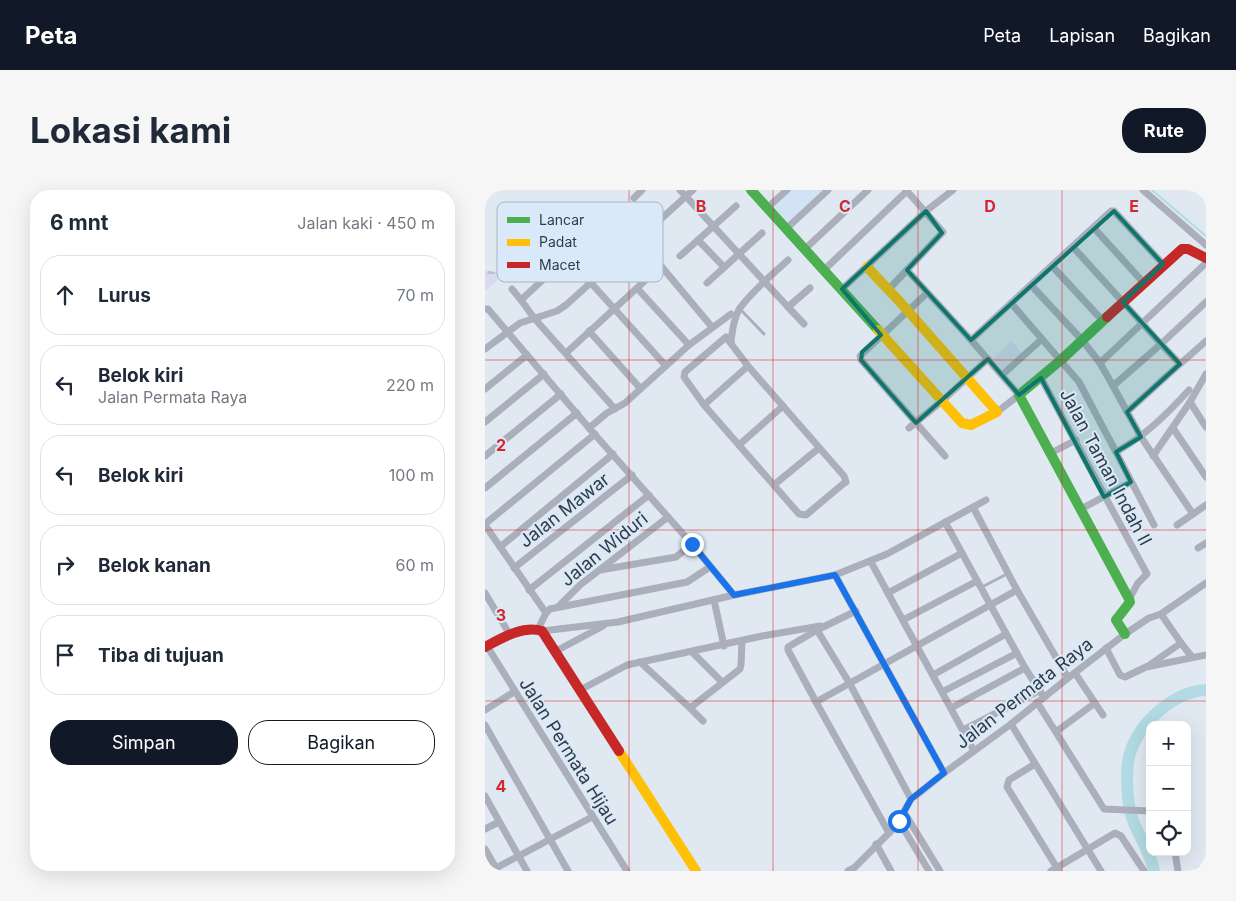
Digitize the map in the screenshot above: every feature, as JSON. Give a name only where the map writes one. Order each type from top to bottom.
[{"type":"street","points":[[635,198],[642,190]]},
{"type":"street","points":[[680,190],[741,253],[804,324]]},
{"type":"street","points":[[663,218],[693,190]]},
{"type":"street","points":[[751,190],[881,335],[967,425],[971,425],[997,412],[1041,378],[1143,282],[1184,248],[1206,258]]},
{"type":"street","points":[[767,208],[787,190]]},
{"type":"street","points":[[787,228],[828,190]]},
{"type":"street","points":[[805,249],[868,190]]},
{"type":"street","points":[[824,270],[907,190],[943,233],[889,288]]},
{"type":"street","points":[[1143,190],[1206,245]]},
{"type":"street","points":[[841,289],[948,192]]},
{"type":"street","points":[[680,256],[736,206]]},
{"type":"street","points":[[971,340],[1111,211],[1114,211],[1163,264]]},
{"type":"street","points":[[1093,228],[1143,282]]},
{"type":"street","points":[[707,284],[762,233]]},
{"type":"street","points":[[698,240],[724,267]]},
{"type":"street","points":[[1073,247],[1180,364]]},
{"type":"street","points":[[731,343],[733,328],[740,308],[788,260]]},
{"type":"street","points":[[1099,363],[1206,263]]},
{"type":"street","points":[[1052,266],[1103,321]]},
{"type":"street","points":[[867,267],[889,288],[967,380],[997,412]]},
{"type":"street","points":[[663,268],[712,326]]},
{"type":"street","points":[[907,270],[1019,395],[1129,599],[1130,602],[1116,620],[1125,634]]},
{"type":"street","points":[[521,300],[540,282]]},
{"type":"street","points":[[566,353],[644,282]]},
{"type":"street","points":[[485,350],[520,323],[557,311],[591,283],[666,366]]},
{"type":"street","points":[[1031,286],[1082,340],[1099,363],[1141,437],[1193,514]]},
{"type":"street","points":[[637,288],[689,345]]},
{"type":"street","points":[[788,307],[811,288]]},
{"type":"street","points":[[512,289],[534,318],[615,409]]},
{"type":"street","points":[[927,293],[862,352],[860,356],[861,360],[945,456]]},
{"type":"street","points":[[1113,386],[1206,302]]},
{"type":"street","points":[[1011,303],[1079,382],[1154,525]]},
{"type":"street","points":[[485,309],[488,309],[508,331],[589,428],[692,544],[734,595]]},
{"type":"street","points":[[589,428],[625,403],[689,345],[712,326],[731,314]]},
{"type":"street","points":[[589,331],[640,388]]},
{"type":"street","points":[[726,337],[731,343],[748,366],[844,476],[845,482],[806,514],[802,515],[739,445],[704,404],[683,374],[726,337]]},
{"type":"street","points":[[1002,375],[1042,339]]},
{"type":"street","points":[[1127,412],[1206,341]]},
{"type":"street","points":[[485,389],[527,355]]},
{"type":"street","points":[[909,428],[967,380],[988,359]]},
{"type":"street","points":[[704,404],[748,366]]},
{"type":"street","points":[[485,420],[544,374]]},
{"type":"street","points":[[1153,456],[1190,402],[1206,374]]},
{"type":"street","name":"Jalan Taman Indah II","points":[[1041,378],[1145,570],[1146,576],[1138,583],[1129,599]]},
{"type":"street","points":[[1116,452],[1141,437],[1189,390]]},
{"type":"street","points":[[485,456],[561,394]]},
{"type":"street","points":[[1190,402],[1206,427]]},
{"type":"street","points":[[739,445],[783,406]]},
{"type":"street","points":[[485,488],[577,413]]},
{"type":"street","points":[[1173,428],[1206,477]]},
{"type":"street","points":[[546,612],[485,525],[595,434]]},
{"type":"street","points":[[1051,453],[1076,440]]},
{"type":"street","points":[[775,484],[819,448]]},
{"type":"street","points":[[500,547],[613,454]]},
{"type":"street","name":"Jalan Mawar","points":[[514,568],[632,475]]},
{"type":"street","points":[[1081,509],[1131,482]]},
{"type":"street","points":[[529,590],[649,495]]},
{"type":"street","points":[[486,646],[532,628],[540,630],[607,624],[734,595],[835,575],[871,562],[986,500]]},
{"type":"street","points":[[1177,525],[1206,505]]},
{"type":"street","points":[[973,507],[1017,590],[1068,678]]},
{"type":"street","name":"Jalan Widuri","points":[[559,606],[579,585],[668,517]]},
{"type":"street","points":[[945,522],[1041,694],[963,730]]},
{"type":"street","points":[[1198,548],[1206,543]]},
{"type":"street","points":[[597,571],[676,557],[692,544]]},
{"type":"street","points":[[888,593],[962,553]]},
{"type":"street","points":[[871,562],[974,751]]},
{"type":"street","points":[[540,630],[546,612],[550,609],[661,589],[687,582],[710,567]]},
{"type":"street","name":"Jalan Permata Raya","points":[[835,575],[944,773],[1011,724],[1037,702],[1041,694],[1068,678],[1125,634],[1149,618],[1161,614],[1206,583]]},
{"type":"street","points":[[903,620],[979,584]]},
{"type":"street","points":[[817,702],[1017,590]]},
{"type":"street","points":[[486,595],[510,635]]},
{"type":"street","points":[[714,600],[724,646]]},
{"type":"street","points":[[855,611],[790,645],[788,650],[889,833]]},
{"type":"street","points":[[1161,614],[1193,657]]},
{"type":"street","points":[[556,651],[607,624]]},
{"type":"street","points":[[580,690],[615,671],[639,662],[826,626]]},
{"type":"street","points":[[540,630],[556,651],[695,871]]},
{"type":"street","points":[[817,630],[850,684],[911,799]]},
{"type":"street","points":[[933,675],[1007,634]]},
{"type":"street","points":[[690,708],[741,667],[742,641]]},
{"type":"street","points":[[1106,648],[1121,676],[1125,677],[1146,668],[1181,643]]},
{"type":"street","name":"Jalan Permata Hijau","points":[[486,646],[627,871]]},
{"type":"street","points":[[692,652],[722,682]]},
{"type":"street","points":[[942,692],[1017,653]]},
{"type":"street","points":[[1146,668],[1206,655]]},
{"type":"street","points":[[639,662],[703,722]]},
{"type":"street","points":[[951,708],[1025,668]]},
{"type":"street","points":[[1075,673],[1103,715]]},
{"type":"street","points":[[485,710],[514,692]]},
{"type":"street","points":[[1037,702],[1057,731],[1104,809],[1146,811]]},
{"type":"street","points":[[1057,731],[1095,703]]},
{"type":"street","points":[[1011,724],[1101,871]]},
{"type":"street","points":[[485,725],[568,871]]},
{"type":"street","points":[[1035,764],[1009,780],[1007,787],[1056,870],[1113,834],[1118,834],[1143,871]]},
{"type":"street","points":[[853,870],[899,821],[911,799],[944,773]]},
{"type":"street","points":[[485,796],[527,871]]},
{"type":"street","points":[[904,812],[940,871]]},
{"type":"street","points":[[485,849],[494,870],[549,838],[592,817]]},
{"type":"street","points":[[899,821],[929,871]]},
{"type":"street","points":[[485,829],[499,822]]},
{"type":"street","points":[[876,844],[891,871]]},
{"type":"street","points":[[1176,856],[1180,870]]},
{"type":"street","points":[[1198,871],[1206,866]]},
{"type":"lane","points":[[740,308],[764,334]]},
{"type":"lane","points":[[979,584],[1005,575]]},
{"type":"highlighted area","points":[[926,211],[942,233],[907,270],[971,340],[1114,211],[1163,264],[1123,302],[1180,364],[1127,412],[1141,437],[1116,452],[1131,482],[1104,497],[1041,378],[1019,395],[988,359],[916,423],[861,360],[862,352],[881,335],[842,289]]},
{"type":"shaded area","points":[[791,190],[822,190],[788,222],[773,206]]},
{"type":"green space","points":[[485,270],[494,272],[497,270],[497,280],[485,291]]},
{"type":"green space","points":[[1011,341],[1024,355],[1006,373],[993,359]]},
{"type":"waterway","points":[[1152,190],[1206,236]]},
{"type":"waterway","points":[[1154,871],[1130,812],[1127,776],[1128,759],[1141,730],[1159,711],[1182,696],[1206,690]]},
{"type":"traffic: fast","points":[[751,190],[878,330]]},
{"type":"traffic: fast","points":[[1107,317],[1061,360],[1019,395],[1129,599],[1130,602],[1116,620],[1125,634]]},
{"type":"traffic: slow","points":[[867,267],[997,412],[971,425],[962,423],[878,330]]},
{"type":"traffic: slow","points":[[619,751],[696,871]]},
{"type":"traffic: jam","points":[[1107,317],[1182,249],[1188,249],[1206,258]]},
{"type":"traffic: jam","points":[[485,647],[505,636],[520,631],[542,631],[619,751]]},
{"type":"route","points":[[692,544],[734,595],[835,575],[944,773],[911,799],[899,821]]}]
